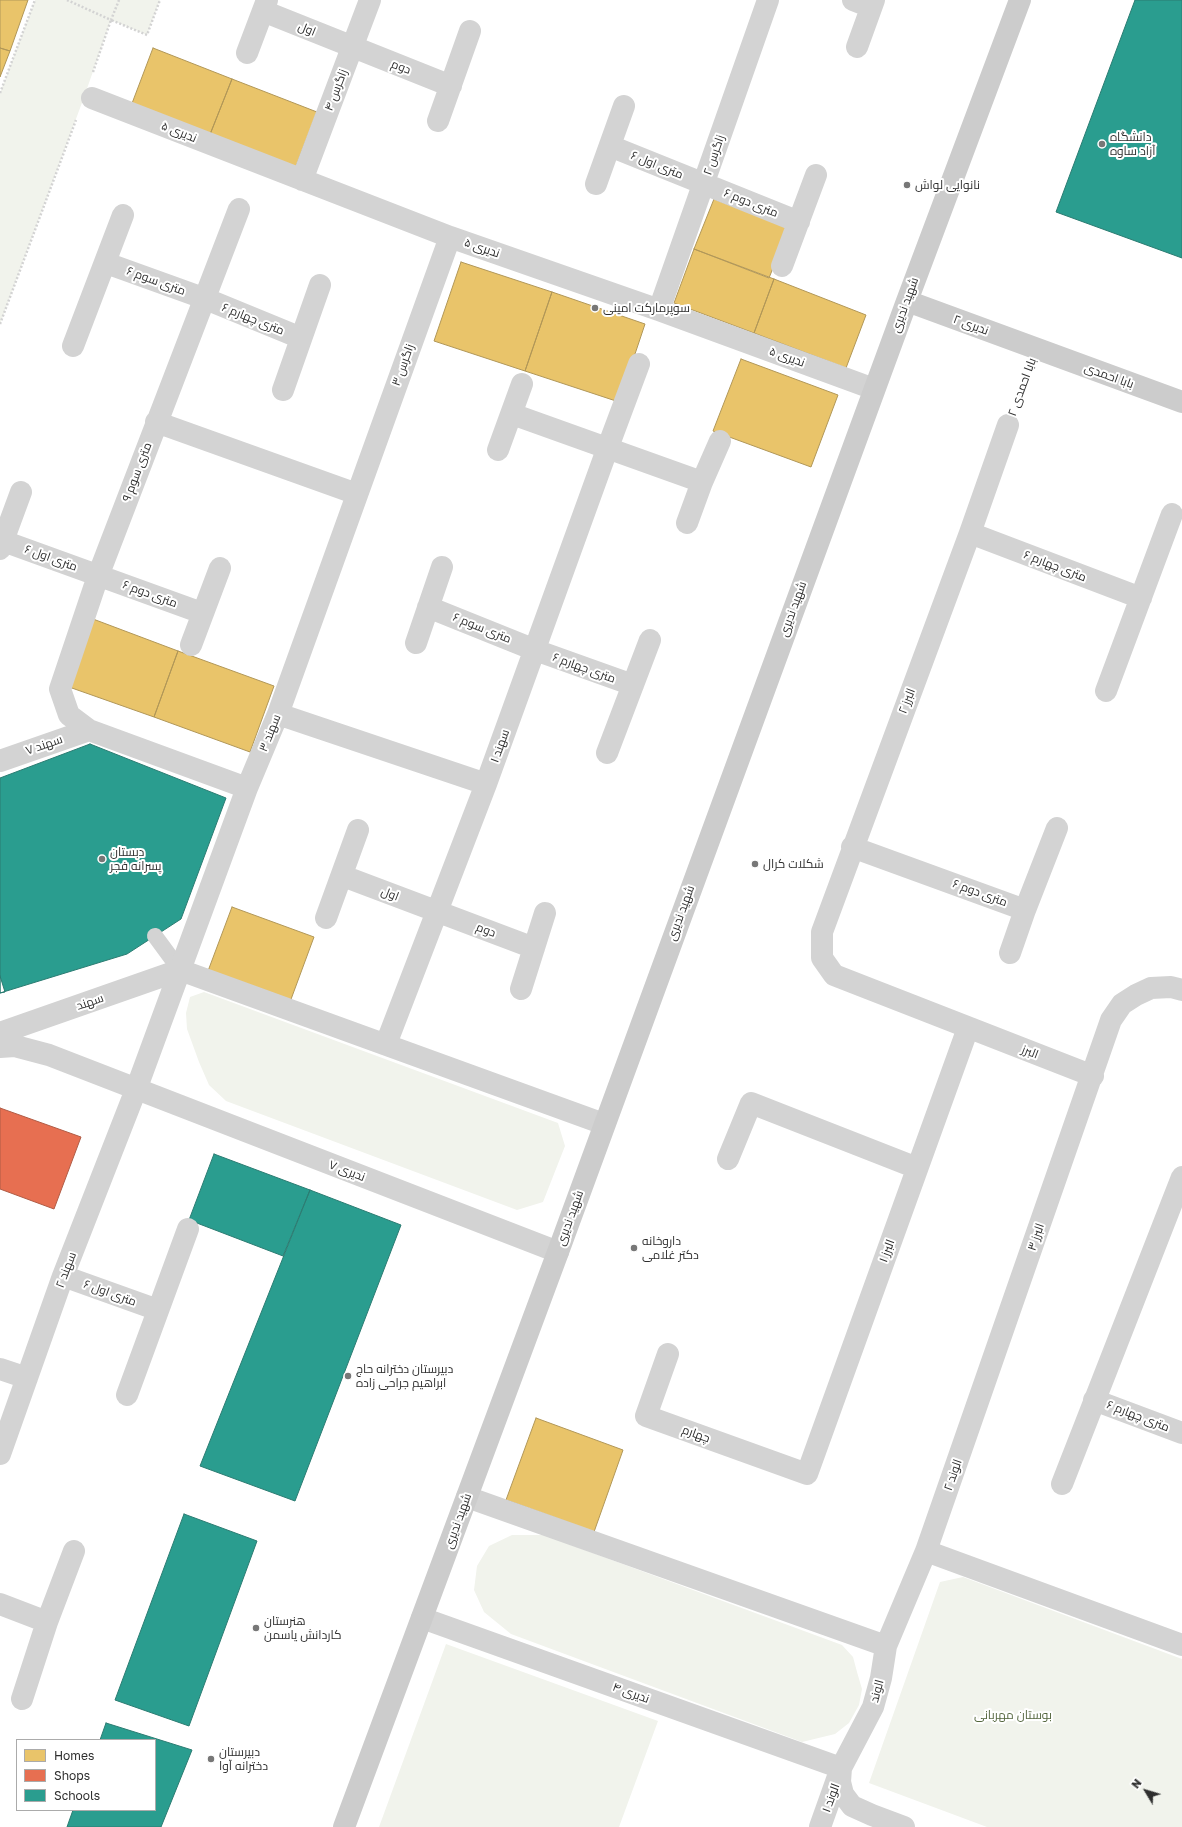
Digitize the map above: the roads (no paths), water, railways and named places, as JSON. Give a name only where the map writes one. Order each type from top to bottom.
[{"type":"street","name":"زاگرس ۴","points":[[302,180],[370,0]]},
{"type":"street","name":"زاگرس ۲","points":[[659,310],[768,0]]},
{"type":"street","name":"شهید ندیری","points":[[344,1827],[558,1252],[874,389],[1020,0]]},
{"type":"street","points":[[857,48],[866,2]]},
{"type":"street","name":"اول","points":[[265,6],[352,48]]},
{"type":"street","points":[[247,53],[265,6]]},
{"type":"street","points":[[438,122],[470,31]]},
{"type":"street","name":"دوم","points":[[352,48],[451,86]]},
{"type":"street","name":"ندیری ۵","points":[[92,88],[302,180],[450,237],[659,310],[874,389]]},
{"type":"street","points":[[596,184],[624,106]]},
{"type":"street","name":"۶ متری اول","points":[[610,146],[704,183]]},
{"type":"street","points":[[782,266],[816,175]]},
{"type":"street","name":"۶ متری دوم","points":[[704,183],[798,222]]},
{"type":"street","name":"۹ متری سوم","points":[[239,209],[206,300],[156,422],[98,576],[60,689],[69,715],[88,730],[247,788]]},
{"type":"street","points":[[73,346],[106,263],[123,215]]},
{"type":"street","name":"زاگرس ۳","points":[[357,494],[450,237]]},
{"type":"street","name":"۶ متری سوم","points":[[106,263],[206,300]]},
{"type":"street","points":[[283,390],[320,285]]},
{"type":"street","name":"۶ متری چهارم","points":[[206,300],[301,338]]},
{"type":"street","name":"ندیری ۲","points":[[907,301],[1036,349]]},
{"type":"street","name":"بابا احمدی","points":[[1036,349],[1182,402]]},
{"type":"street","name":"سهند ۱","points":[[386,1044],[486,784],[639,364]]},
{"type":"street","points":[[498,450],[522,384]]},
{"type":"street","points":[[512,414],[608,447],[702,482]]},
{"type":"street","points":[[156,422],[357,494]]},
{"type":"street","name":"البرز ۲","points":[[834,975],[822,958],[822,932],[852,847],[970,533],[1008,425]]},
{"type":"street","points":[[687,523],[702,482],[720,441]]},
{"type":"street","points":[[2,545],[21,492]]},
{"type":"street","name":"سهند ۳","points":[[180,970],[247,788],[278,714],[357,494]]},
{"type":"street","points":[[1106,691],[1172,514]]},
{"type":"street","name":"۶ متری چهارم","points":[[970,533],[1140,598]]},
{"type":"street","name":"۶ متری اول","points":[[2,545],[98,576]]},
{"type":"street","points":[[416,643],[442,567]]},
{"type":"street","points":[[191,646],[220,568]]},
{"type":"street","name":"۶ متری دوم","points":[[98,576],[202,613]]},
{"type":"street","name":"۶ متری سوم","points":[[428,606],[535,650]]},
{"type":"street","points":[[607,754],[650,640]]},
{"type":"street","name":"۶ متری چهارم","points":[[535,650],[632,685]]},
{"type":"street","points":[[278,714],[486,784]]},
{"type":"street","name":"سهند ۷","points":[[0,761],[88,730]]},
{"type":"street","points":[[1010,953],[1057,828]]},
{"type":"street","points":[[326,918],[343,876],[358,830]]},
{"type":"street","name":"۶ متری دوم","points":[[852,847],[1025,910]]},
{"type":"street","name":"اول","points":[[343,876],[438,912]]},
{"type":"street","name":"دوم","points":[[438,912],[534,948]]},
{"type":"street","points":[[521,989],[545,913]]},
{"type":"street","points":[[180,970],[604,1124]]},
{"type":"street","name":"سهند","points":[[0,1033],[180,970]]},
{"type":"street","name":"سهند ۲","points":[[0,1454],[63,1276],[137,1087],[180,970]]},
{"type":"street","name":"البرز","points":[[834,975],[1093,1076]]},
{"type":"street","points":[[1093,1076],[1111,1020],[1122,1004],[1151,988],[1171,987],[1182,990]]},
{"type":"street","name":"البرز ۱","points":[[807,1474],[968,1028]]},
{"type":"street","points":[[0,1047],[15,1046],[49,1055],[137,1087]]},
{"type":"street","name":"البرز ۳","points":[[980,1398],[1093,1076]]},
{"type":"street","name":"ندیری ۷","points":[[137,1087],[228,1125],[558,1252]]},
{"type":"street","points":[[728,1159],[751,1103],[917,1168]]},
{"type":"street","points":[[1062,1484],[1182,1177]]},
{"type":"street","points":[[127,1395],[188,1229]]},
{"type":"street","name":"۶ متری اول","points":[[63,1276],[158,1310]]},
{"type":"street","name":"چهارم","points":[[668,1354],[646,1416],[807,1474]]},
{"type":"street","points":[[0,1369],[27,1378]]},
{"type":"street","name":"الوند ۲","points":[[926,1551],[980,1398]]},
{"type":"street","name":"۶ متری چهارم","points":[[1094,1400],[1182,1433]]},
{"type":"street","points":[[467,1497],[886,1646]]},
{"type":"street","points":[[22,1699],[47,1622],[74,1551]]},
{"type":"street","points":[[926,1551],[1182,1645]]},
{"type":"street","name":"الوند","points":[[904,1827],[852,1806],[843,1794],[840,1782],[841,1768],[873,1707],[881,1678],[886,1646],[926,1551]]},
{"type":"street","points":[[0,1604],[47,1622]]},
{"type":"street","name":"ندیری ۴","points":[[422,1618],[841,1768]]},
{"type":"street","name":"الوند ۱","points":[[820,1827],[841,1768]]},
{"type":"lane","points":[[155,936],[180,970]]},
{"type":"place","name":"دانشگاه آزاد ساوه","points":[[1102,144]]},
{"type":"place","name":"نانوایی لواش","points":[[907,185]]},
{"type":"place","name":"سوپرمارکت امینی","points":[[595,308]]},
{"type":"place","name":"دبستان پسرانه فجر","points":[[102,859]]},
{"type":"place","name":"شکلات کرال","points":[[755,864]]},
{"type":"place","name":"داروخانه دکتر غلامی","points":[[634,1248]]},
{"type":"place","name":"دبیرستان دخترانه حاج ابراهیم جراحی زاده","points":[[348,1376]]},
{"type":"place","name":"هنرستان کاردانش یاسمن","points":[[256,1628]]},
{"type":"place","name":"دبیرستان دخترانه آوا","points":[[211,1759]]},
{"type":"park label","name":"بوستان مهربانی","points":[[1013,1715]]}]
